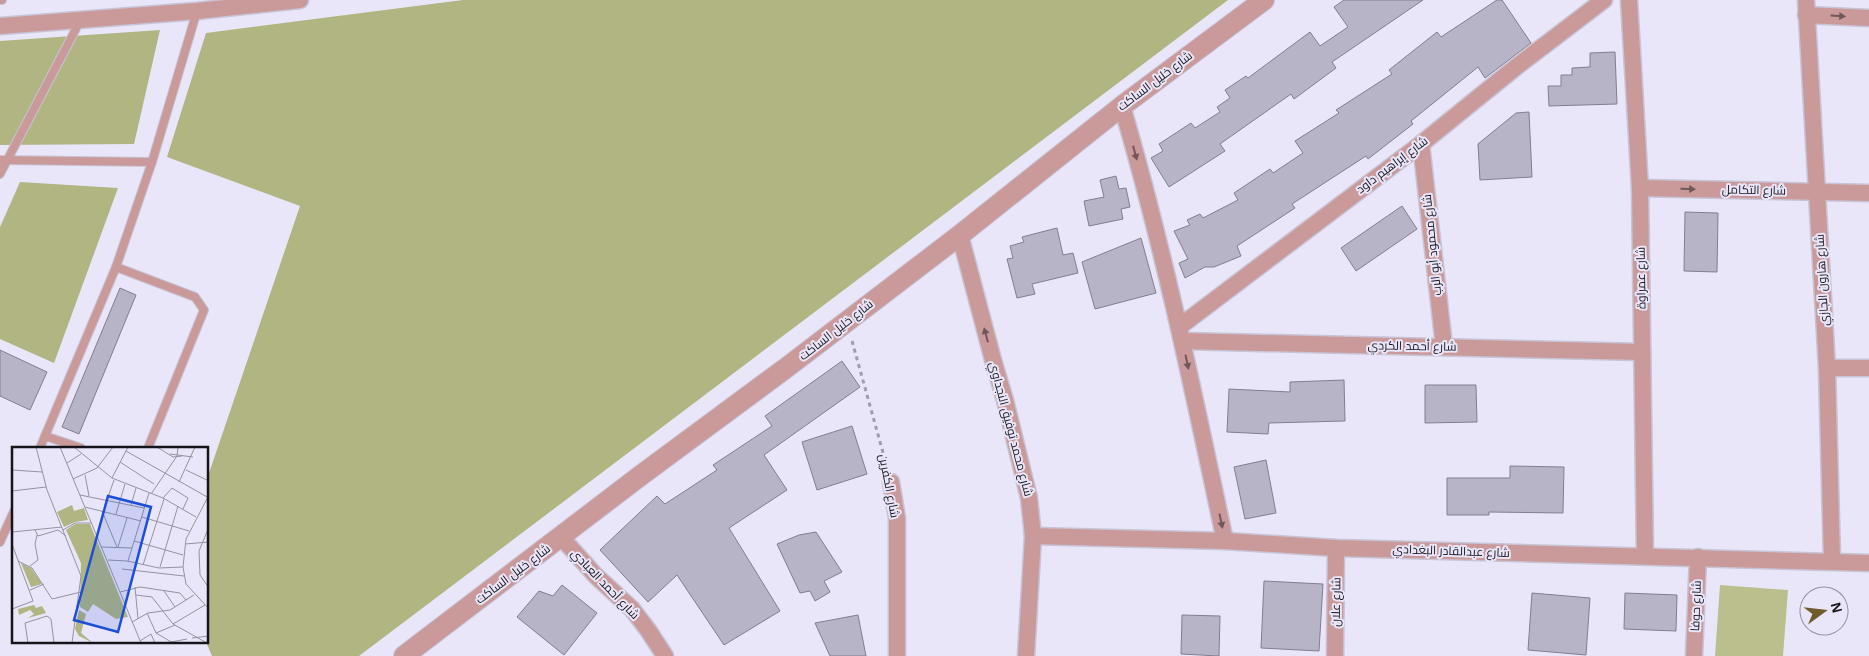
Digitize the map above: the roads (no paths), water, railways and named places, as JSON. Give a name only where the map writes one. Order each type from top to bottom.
[{"type":"street","points":[[0,26],[198,11],[300,0]]},
{"type":"street","name":"شارع خليل الساكت","points":[[404,656],[960,236],[1122,106],[1264,0]]},
{"type":"street","name":"شارع إبراهيم داود","points":[[1181,334],[1516,67],[1604,0]]},
{"type":"street","name":"شارع عمراوة","points":[[1629,0],[1640,188],[1645,556]]},
{"type":"street","points":[[1806,7],[1869,18]]},
{"type":"street","name":"شارع هارون الجازي","points":[[1806,7],[1827,368],[1832,560]]},
{"type":"street","points":[[1122,106],[1136,153],[1181,334],[1225,541]]},
{"type":"street","name":"شارع محمود أبو الرب","points":[[1421,144],[1444,346]]},
{"type":"street","name":"شارع التكامل","points":[[1640,188],[1869,192]]},
{"type":"street","name":"شارع محمد توفيق النجداوي","points":[[960,236],[1022,463],[1032,516],[1033,536],[1026,656]]},
{"type":"street","name":"شارع أحمد الكردي","points":[[1181,334],[1444,346],[1642,352]]},
{"type":"street","points":[[1827,368],[1869,368]]},
{"type":"street","name":"شارع الكفرين","points":[[891,482],[897,518],[897,656]]},
{"type":"street","name":"شارع عبدالقادر البغدادي","points":[[1033,536],[1225,541],[1336,548],[1832,560],[1869,563]]},
{"type":"street","name":"شارع أحمد العبادي","points":[[561,537],[596,576],[632,609],[665,656]]},
{"type":"street","name":"شارع علان","points":[[1335,656],[1336,548]]},
{"type":"street","name":"شارع حوفا","points":[[1694,656],[1698,557]]},
{"type":"lane","points":[[40,447],[116,267],[152,162],[198,11]]},
{"type":"lane","points":[[0,174],[3,160],[80,20]]},
{"type":"lane","points":[[3,160],[152,162]]},
{"type":"lane","points":[[116,267],[195,297],[204,310],[148,447]]},
{"type":"lane","points":[[46,436],[78,447]]},
{"type":"lane","points":[[0,542],[12,515]]}]
